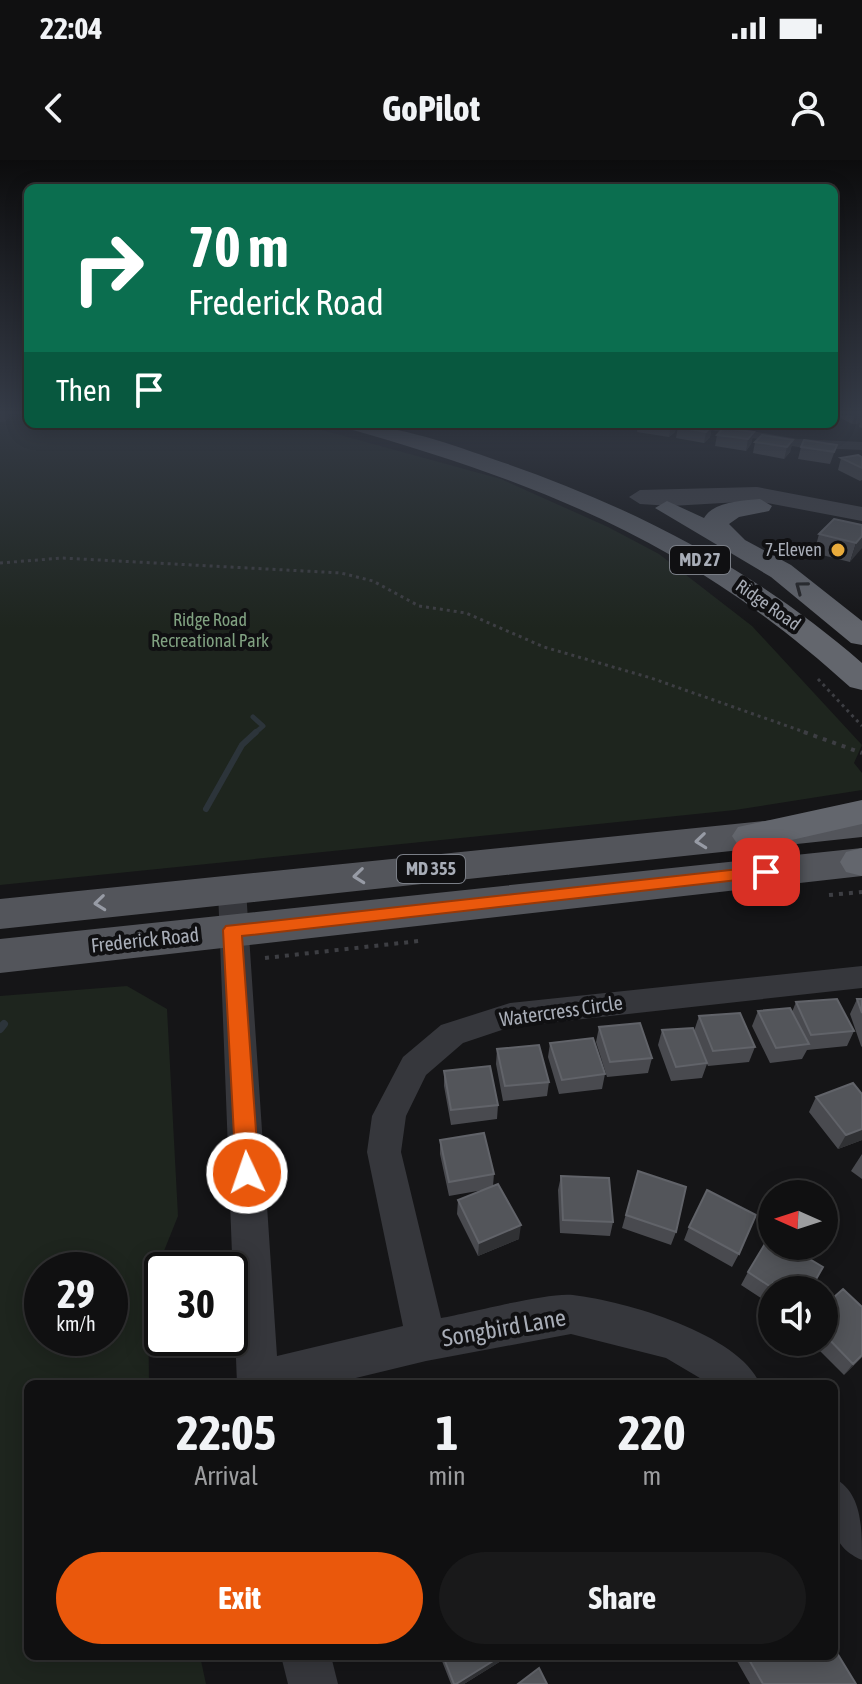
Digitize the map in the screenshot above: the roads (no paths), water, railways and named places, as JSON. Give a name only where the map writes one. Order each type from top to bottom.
[{"type":"highway","name":"Ridge Road","points":[[551,486],[684,550],[788,616],[821,663],[862,680]]},
{"type":"highway","name":"Ridge Road","points":[[617,487],[672,511],[781,571],[862,636]]},
{"type":"highway","points":[[564,491],[627,509],[672,511]]},
{"type":"highway","points":[[734,544],[716,526],[717,517],[733,510],[760,506]]},
{"type":"highway","points":[[821,663],[862,697]]},
{"type":"highway","points":[[752,836],[862,812]]},
{"type":"main road","name":"Frederick Road","points":[[0,956],[232,910],[752,836],[862,824]]},
{"type":"main road","name":"Frederick Road","points":[[0,914],[232,910],[862,862]]},
{"type":"street","points":[[617,487],[671,499],[757,494],[862,514]]},
{"type":"street","points":[[672,511],[760,506],[862,527]]},
{"type":"street","points":[[232,910],[257,1380]]},
{"type":"street","name":"Watercress Circle","points":[[426,1341],[384,1152],[389,1116],[414,1066],[452,1034],[510,1015],[862,977]]},
{"type":"street","name":"Songbird Lane","points":[[265,1380],[426,1341],[571,1314],[673,1340],[723,1368],[735,1380]]},
{"type":"street","points":[[838,1505],[862,1537]]},
{"type":"street","points":[[307,1660],[313,1684]]},
{"type":"waterway","points":[[253,717],[263,726],[254,734]]},
{"type":"waterway","points":[[206,809],[242,745],[256,732]]},
{"type":"waterway","points":[[0,1029],[4,1024]]},
{"type":"place","name":"7-Eleven","points":[[838,550]]},
{"type":"park label","name":"Ridge Road Recreational Park","points":[[210,630]]}]
